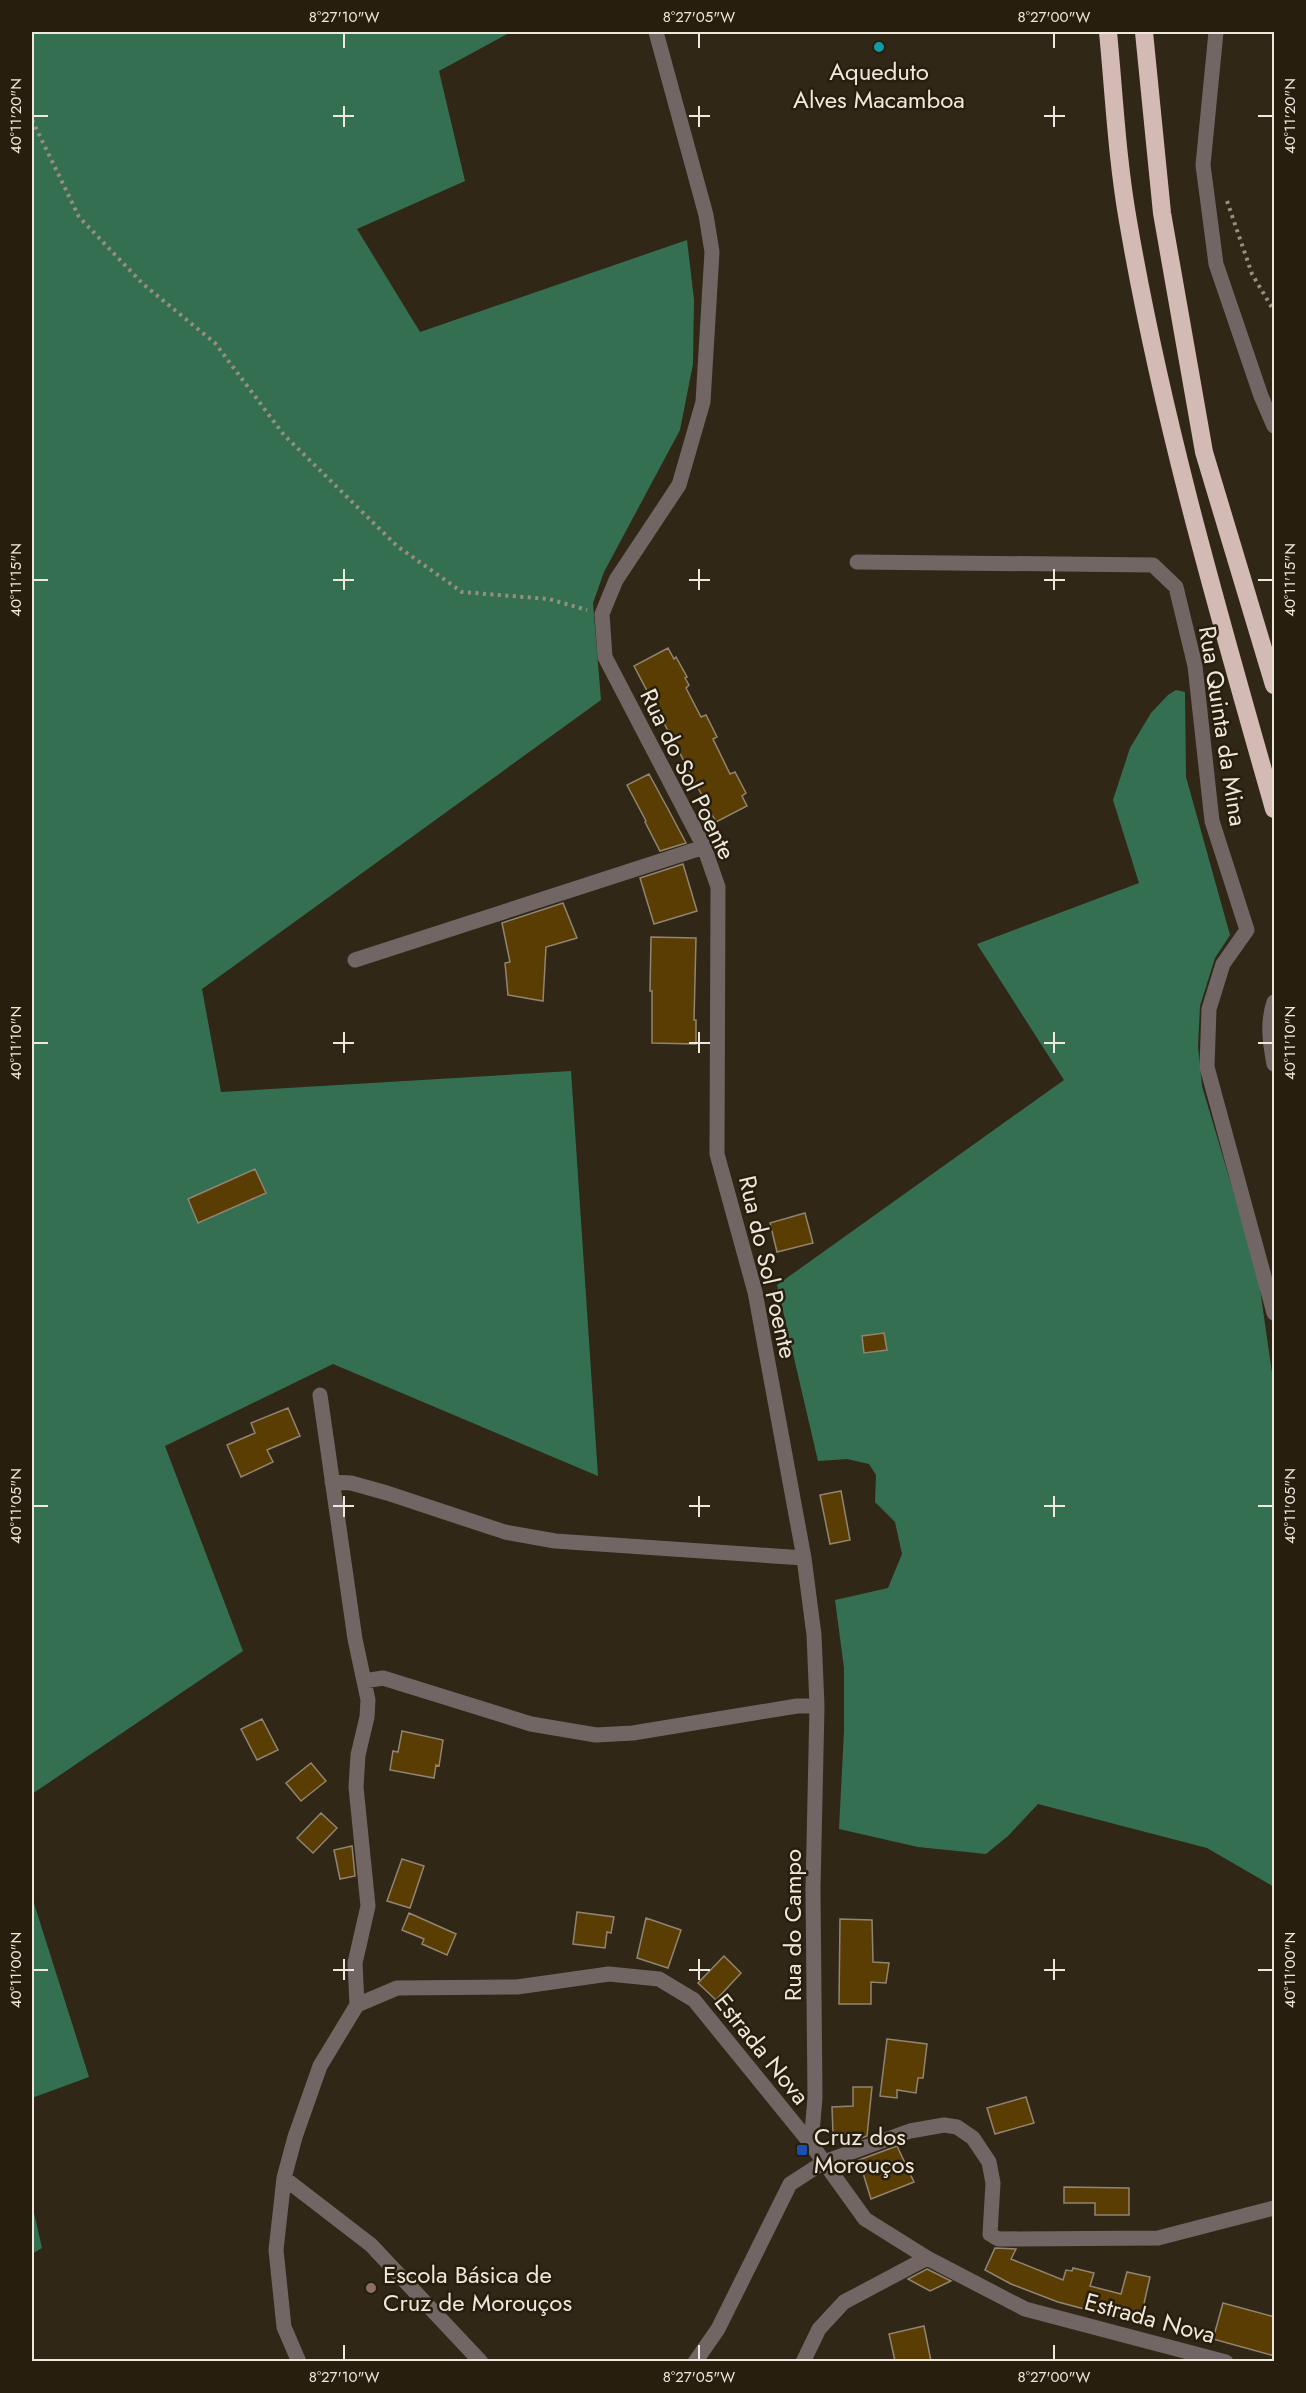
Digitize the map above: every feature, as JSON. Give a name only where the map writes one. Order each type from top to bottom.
[{"type":"highway","points":[[1108,32],[1127,219],[1150,335],[1209,584],[1275,809]]},
{"type":"highway","points":[[1144,32],[1162,213],[1204,452],[1275,685]]},
{"type":"street","name":"Rua do Sol Poente","points":[[657,32],[706,214],[712,252],[703,402],[679,485],[616,580],[602,614],[605,657],[704,847],[718,888],[717,1154],[755,1292],[804,1558],[814,1635],[817,1706]]},
{"type":"street","points":[[1216,32],[1203,165],[1216,264],[1261,396],[1275,426]]},
{"type":"street","name":"Rua Quinta da Mina","points":[[857,562],[1153,565],[1176,587],[1195,666],[1212,821],[1247,930],[1222,964],[1209,1009],[1207,1067],[1275,1313]]},
{"type":"street","points":[[355,960],[704,847]]},
{"type":"street","points":[[1275,1002],[1270,1015],[1271,1047],[1275,1064]]},
{"type":"street","points":[[299,2361],[284,2327],[276,2250],[284,2178],[320,2066],[357,2006],[355,1963],[368,1906],[356,1787],[358,1755],[367,1717],[368,1700],[355,1640],[320,1395]]},
{"type":"street","points":[[332,1482],[351,1483],[387,1493],[505,1532],[555,1541],[804,1558]]},
{"type":"street","points":[[364,1680],[383,1678],[531,1724],[596,1735],[633,1733],[798,1706],[817,1706]]},
{"type":"street","name":"Rua do Campo","points":[[811,2144],[815,2098],[813,1889],[817,1706]]},
{"type":"street","name":"Estrada Nova","points":[[357,2006],[397,1988],[517,1988],[609,1974],[659,1979],[694,2000],[811,2144],[865,2219],[927,2258],[1025,2309],[1226,2361]]},
{"type":"street","points":[[695,2361],[718,2329],[790,2184],[824,2162],[910,2131],[944,2125],[957,2127],[973,2138],[989,2162],[993,2183],[990,2234],[998,2239],[1158,2238],[1275,2208]]},
{"type":"street","points":[[284,2178],[371,2245],[481,2361]]},
{"type":"street","points":[[803,2361],[819,2329],[844,2302],[927,2258]]},
{"type":"path","points":[[32,120],[80,217],[143,284],[215,343],[284,435],[397,546],[462,592],[549,599],[602,614]]},
{"type":"path","points":[[1204,172],[1223,192],[1252,274],[1275,311]]},
{"type":"green space","points":[[32,32],[511,32],[439,71],[465,181],[357,229],[420,332],[687,240],[694,300],[693,364],[680,430],[604,572],[593,603],[601,700],[202,989],[221,1092],[571,1071],[598,1476],[333,1364],[165,1446],[243,1651],[32,1794]]},
{"type":"green space","points":[[1176,690],[1185,692],[1186,777],[1230,935],[1215,958],[1200,1006],[1198,1046],[1202,1086],[1258,1275],[1274,1387],[1274,1887],[1207,1848],[1038,1804],[1008,1836],[986,1854],[918,1847],[839,1829],[844,1731],[844,1668],[835,1600],[888,1588],[902,1554],[895,1522],[875,1502],[876,1475],[869,1464],[847,1459],[818,1461],[777,1285],[1064,1080],[977,944],[1139,883],[1113,800],[1130,748],[1151,713]]},
{"type":"green space","points":[[32,1897],[89,2077],[32,2098]]},
{"type":"green space","points":[[32,2204],[42,2248],[32,2254]]},
{"type":"building","points":[[668,648],[687,677],[685,678],[689,685],[686,688],[701,717],[706,715],[717,737],[713,739],[730,774],[735,772],[746,793],[742,796],[747,806],[716,822],[634,666]]},
{"type":"building","points":[[649,774],[686,843],[660,851],[627,785]]},
{"type":"building","points":[[683,864],[697,911],[654,924],[640,878]]},
{"type":"building","points":[[563,903],[577,938],[546,947],[543,1001],[508,995],[505,963],[510,962],[502,923]]},
{"type":"building","points":[[651,937],[696,938],[694,1020],[696,1020],[696,1044],[652,1043]]},
{"type":"building","points":[[255,1169],[266,1193],[198,1223],[188,1199]]},
{"type":"building","points":[[805,1213],[813,1243],[777,1252],[770,1223]]},
{"type":"building","points":[[884,1333],[887,1350],[864,1353],[862,1336]]},
{"type":"building","points":[[288,1408],[300,1436],[267,1450],[273,1462],[241,1477],[227,1445],[255,1433],[251,1423]]},
{"type":"building","points":[[841,1491],[850,1540],[830,1544],[820,1495]]},
{"type":"building","points":[[262,1719],[278,1750],[257,1760],[241,1729]]},
{"type":"building","points":[[402,1731],[443,1740],[439,1766],[436,1765],[434,1778],[390,1770],[393,1751],[398,1752]]},
{"type":"building","points":[[311,1763],[326,1781],[301,1801],[286,1783]]},
{"type":"building","points":[[321,1813],[337,1828],[313,1853],[297,1838]]},
{"type":"building","points":[[352,1846],[355,1876],[340,1879],[334,1850]]},
{"type":"building","points":[[402,1859],[424,1866],[410,1908],[387,1901]]},
{"type":"building","points":[[577,1912],[614,1917],[611,1933],[607,1932],[605,1948],[573,1944]]},
{"type":"building","points":[[409,1913],[456,1934],[447,1955],[422,1944],[424,1939],[402,1930]]},
{"type":"building","points":[[646,1918],[681,1930],[668,1968],[637,1958]]},
{"type":"building","points":[[840,1919],[872,1920],[873,1962],[889,1963],[886,1983],[871,1982],[871,2004],[839,2004]]},
{"type":"building","points":[[724,1956],[741,1973],[716,2000],[698,1983]]},
{"type":"building","points":[[887,2039],[927,2044],[923,2078],[918,2078],[916,2093],[897,2090],[897,2098],[880,2096]]},
{"type":"building","points":[[853,2087],[872,2087],[867,2136],[854,2141],[853,2133],[833,2134],[832,2107],[853,2106]]},
{"type":"building","points":[[1026,2097],[1034,2123],[995,2134],[987,2108]]},
{"type":"building","points":[[897,2146],[914,2182],[871,2199],[859,2160]]},
{"type":"building","points":[[1064,2187],[1129,2188],[1129,2215],[1095,2215],[1095,2203],[1064,2203]]},
{"type":"building","points":[[995,2248],[1016,2249],[1011,2259],[1063,2280],[1066,2270],[1072,2271],[1073,2268],[1094,2273],[1090,2286],[1121,2294],[1127,2272],[1150,2277],[1140,2321],[1058,2302],[1011,2284],[985,2270]]},
{"type":"building","points":[[927,2269],[951,2281],[930,2291],[908,2279]]},
{"type":"building","points":[[1223,2303],[1275,2317],[1275,2356],[1213,2339]]},
{"type":"building","points":[[924,2326],[931,2361],[895,2361],[889,2334]]},
{"type":"place","name":"Aqueduto Alves Macamboa","points":[[879,47]]},
{"type":"place","name":"Cruz dos Morouços","points":[[802,2150]]},
{"type":"place","name":"Escola Básica de Cruz de Morouços","points":[[371,2288]]}]
